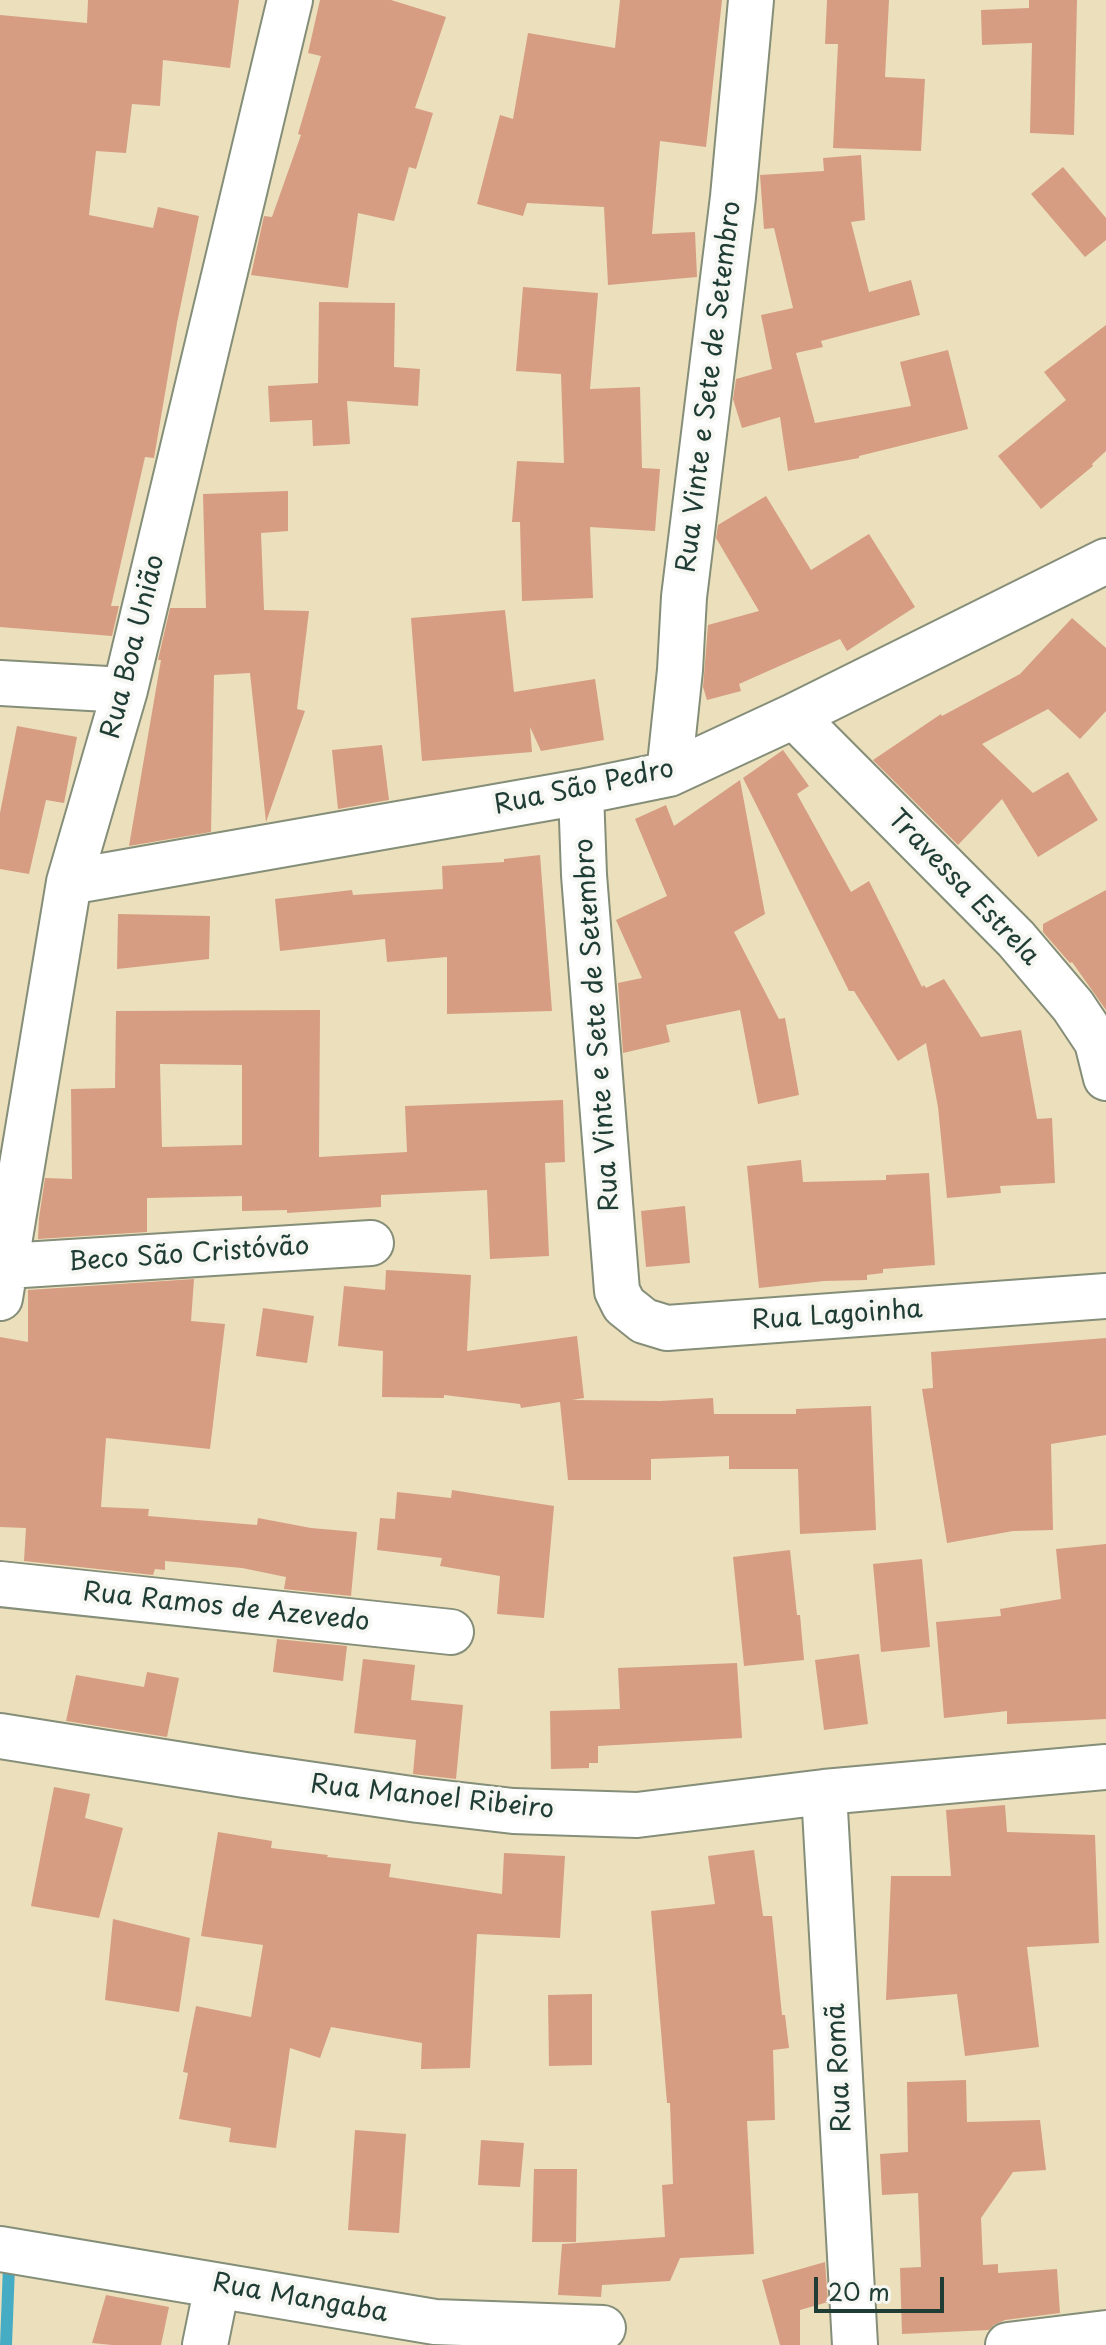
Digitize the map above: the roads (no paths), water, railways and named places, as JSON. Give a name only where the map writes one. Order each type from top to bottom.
[{"type":"street","name":"Rua Boa União","points":[[3,1282],[69,882],[125,690],[290,0]]},
{"type":"street","name":"Rua Vinte e Sete de Setembro","points":[[669,774],[684,597],[733,197],[751,0]]},
{"type":"street","name":"Rua São Pedro","points":[[69,882],[669,774],[794,716],[1106,561]]},
{"type":"street","points":[[0,683],[125,690]]},
{"type":"street","name":"Travessa Estrela","points":[[794,716],[1016,939],[1073,1006],[1097,1042],[1106,1078]]},
{"type":"street","name":"Rua Vinte e Sete de Setembro","points":[[581,792],[584,875],[616,1257]]},
{"type":"street","name":"Beco São Cristóvão","points":[[3,1282],[371,1243]]},
{"type":"street","name":"Rua Lagoinha","points":[[616,1257],[617,1291],[624,1305],[644,1321],[667,1328],[1106,1296]]},
{"type":"street","name":"Rua Ramos de Azevedo","points":[[0,1584],[451,1632]]},
{"type":"street","name":"Rua Manoel Ribeiro","points":[[0,1736],[260,1777],[513,1811],[637,1815],[824,1792],[1106,1767]]},
{"type":"street","name":"Rua Romã","points":[[824,1792],[855,2345]]},
{"type":"street","name":"Rua Mangaba","points":[[0,2249],[217,2286],[432,2334],[603,2328]]},
{"type":"street","points":[[205,2345],[217,2286]]},
{"type":"street","points":[[1008,2345],[1106,2333]]},
{"type":"waterway","points":[[6,2345],[9,2266]]}]
